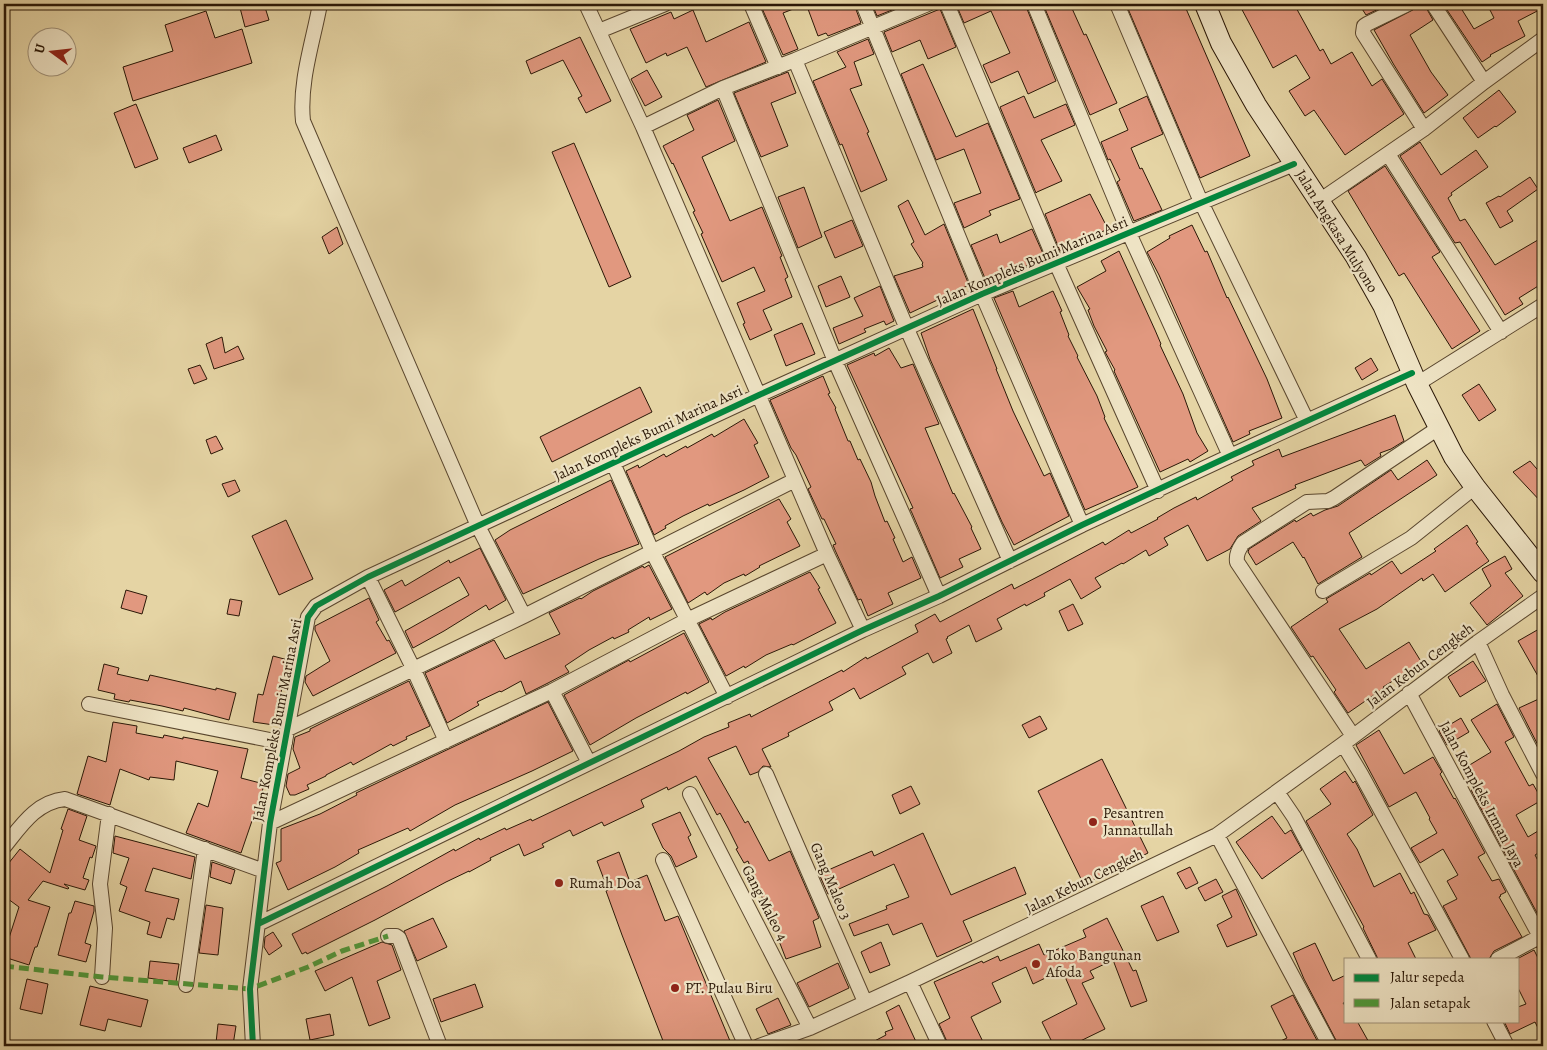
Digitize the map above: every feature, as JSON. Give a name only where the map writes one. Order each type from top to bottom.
[{"type":"main road","name":"Jalan Angkasa Mulyono","points":[[1205,4],[1221,43],[1256,105],[1356,257],[1382,305],[1414,378],[1454,457],[1475,488],[1543,573]]},
{"type":"street","points":[[320,4],[303,91],[303,121],[478,526],[524,616]]},
{"type":"street","points":[[586,4],[643,126],[827,554],[864,630]]},
{"type":"street","points":[[599,31],[665,4]]},
{"type":"street","points":[[751,4],[778,67]]},
{"type":"street","points":[[863,4],[982,294],[1082,525]]},
{"type":"street","points":[[643,126],[723,88],[928,4]]},
{"type":"street","points":[[947,4],[1056,263],[1158,491]]},
{"type":"street","points":[[1034,4],[1129,233],[1230,456]]},
{"type":"street","points":[[1117,4],[1201,202],[1307,421]]},
{"type":"street","points":[[1408,4],[1367,24],[1364,26],[1363,33],[1424,129]]},
{"type":"street","points":[[1433,4],[1484,82]]},
{"type":"street","points":[[1319,201],[1424,129],[1543,39]]},
{"type":"street","points":[[795,60],[907,329],[1010,561]]},
{"type":"street","points":[[723,88],[835,361],[939,596]]},
{"type":"street","points":[[1388,154],[1501,332]]},
{"type":"street","name":"Jalan Kompleks Bumi Marina Asri","points":[[253,1046],[250,989],[270,823],[308,617],[316,606],[368,577],[759,395],[982,294],[1294,164]]},
{"type":"street","points":[[258,924],[864,630],[939,596],[1082,525],[1307,421],[1414,378],[1501,332],[1543,305]]},
{"type":"street","points":[[1440,427],[1334,498],[1328,501],[1307,502],[1243,543],[1236,557],[1348,740],[1362,774],[1461,958]]},
{"type":"street","points":[[613,463],[652,551],[727,697]]},
{"type":"street","points":[[288,729],[524,616],[795,480]]},
{"type":"street","points":[[1323,591],[1411,538],[1475,488]]},
{"type":"street","points":[[270,823],[552,691],[687,620],[827,554]]},
{"type":"street","points":[[368,577],[413,668],[446,741]]},
{"type":"street","name":"Jalan Kebun Cengkeh","points":[[759,1046],[810,1028],[910,982],[1217,835],[1543,596]]},
{"type":"street","points":[[1478,642],[1502,695],[1543,774]]},
{"type":"street","points":[[552,691],[589,763]]},
{"type":"street","name":"Jalan Kompleks Irman Jaya","points":[[1409,693],[1542,938],[1500,958]]},
{"type":"street","points":[[89,704],[285,743]]},
{"type":"street","name":"Gang Maleo 3","points":[[766,774],[865,1002]]},
{"type":"street","points":[[1278,792],[1294,817],[1368,958]]},
{"type":"street","name":"Gang Maleo 4","points":[[690,794],[810,1028]]},
{"type":"street","points":[[4,847],[32,813],[43,804],[65,799],[264,871]]},
{"type":"street","points":[[102,977],[105,916],[100,895],[100,884],[109,814]]},
{"type":"street","points":[[1217,835],[1330,1046]]},
{"type":"street","points":[[186,985],[205,849]]},
{"type":"street","points":[[663,860],[746,1046]]},
{"type":"street","points":[[388,936],[396,936],[398,938],[440,1046]]},
{"type":"street","points":[[910,982],[940,1046]]},
{"type":"street","points":[[1495,1022],[1507,1046]]},
{"type":"building","points":[[239,4],[264,4],[269,20],[245,27]]},
{"type":"building","points":[[760,4],[806,4],[783,13],[798,49],[783,55]]},
{"type":"building","points":[[821,4],[854,4],[861,23],[828,36],[826,33],[818,36],[808,9]]},
{"type":"building","points":[[872,4],[895,4],[897,8],[877,16]]},
{"type":"building","points":[[956,4],[1025,4],[1056,81],[1028,94],[1018,71],[991,83],[983,65],[1010,53],[991,11],[964,23]]},
{"type":"building","points":[[1043,4],[1070,4],[1084,35],[1086,34],[1117,103],[1090,115]]},
{"type":"building","points":[[1126,4],[1184,4],[1250,156],[1200,178]]},
{"type":"building","points":[[1239,4],[1294,4],[1320,51],[1323,49],[1331,64],[1352,52],[1372,86],[1382,79],[1404,114],[1345,155],[1314,110],[1305,116],[1289,91],[1310,78],[1296,55],[1273,68]]},
{"type":"building","points":[[1359,4],[1389,4],[1366,15]]},
{"type":"building","points":[[1424,4],[1433,20],[1410,35],[1431,72],[1448,95],[1424,113],[1374,30]]},
{"type":"building","points":[[1443,4],[1460,4],[1474,29],[1494,18],[1487,4],[1543,4],[1543,8],[1518,21],[1525,36],[1490,55],[1482,62]]},
{"type":"building","points":[[940,9],[956,47],[928,59],[920,40],[892,52],[884,32]]},
{"type":"building","points":[[693,10],[706,42],[749,22],[766,62],[706,87],[687,47],[667,56],[666,53],[646,63],[630,29],[671,12],[674,19]]},
{"type":"building","points":[[206,11],[215,38],[242,29],[252,63],[133,101],[123,67],[173,51],[165,25]]},
{"type":"building","points":[[580,37],[611,101],[586,113],[578,98],[582,96],[563,60],[531,74],[526,61]]},
{"type":"building","points":[[868,39],[874,54],[854,62],[862,85],[850,89],[887,180],[861,192],[842,144],[840,145],[813,81],[846,67],[837,52]]},
{"type":"building","points":[[923,64],[956,137],[988,123],[1020,199],[989,211],[991,215],[964,228],[954,203],[981,193],[964,149],[936,160],[901,74]]},
{"type":"building","points":[[647,70],[662,97],[645,106],[631,79]]},
{"type":"building","points":[[788,72],[796,93],[771,103],[788,146],[761,157],[734,93]]},
{"type":"building","points":[[1499,90],[1516,112],[1478,138],[1463,118]]},
{"type":"building","points":[[1024,96],[1034,118],[1066,104],[1075,125],[1041,140],[1062,181],[1036,193],[1000,107]]},
{"type":"building","points":[[1147,96],[1163,134],[1131,148],[1162,210],[1134,221],[1117,182],[1120,180],[1110,159],[1108,160],[1101,142],[1128,130],[1119,109]]},
{"type":"building","points":[[718,100],[735,141],[702,157],[730,221],[762,207],[782,256],[780,257],[788,277],[785,279],[792,297],[763,310],[772,330],[750,340],[737,303],[765,291],[754,267],[722,282],[701,234],[703,233],[693,212],[695,211],[663,146],[694,130],[687,115]]},
{"type":"building","points":[[136,104],[158,159],[135,168],[114,113]]},
{"type":"building","points":[[216,135],[222,150],[189,163],[183,148]]},
{"type":"building","points":[[1420,142],[1441,175],[1476,150],[1488,167],[1451,193],[1452,195],[1448,198],[1460,221],[1465,219],[1495,265],[1543,237],[1543,283],[1519,298],[1523,304],[1505,315],[1460,242],[1455,243],[1400,156]]},
{"type":"building","points":[[574,143],[631,277],[609,287],[552,152]]},
{"type":"building","points":[[1385,166],[1440,252],[1432,257],[1480,331],[1452,349],[1404,273],[1399,276],[1348,191]]},
{"type":"building","points":[[1530,177],[1538,189],[1507,211],[1513,221],[1500,228],[1486,203],[1500,197]]},
{"type":"building","points":[[804,187],[822,237],[798,248],[778,197]]},
{"type":"building","points":[[1090,194],[1108,229],[1060,251],[1045,214]]},
{"type":"building","points":[[908,200],[925,235],[944,224],[969,285],[910,313],[894,276],[923,267],[923,263],[911,244],[914,242],[898,206]]},
{"type":"building","points":[[852,220],[863,246],[835,258],[824,232]]},
{"type":"building","points":[[1192,225],[1205,252],[1207,251],[1227,298],[1267,379],[1282,418],[1249,431],[1250,434],[1233,442],[1147,252],[1170,238],[1169,236]]},
{"type":"building","points":[[337,227],[343,244],[329,254],[322,237]]},
{"type":"building","points":[[1032,229],[1045,258],[987,283],[971,245],[997,234],[1000,243]]},
{"type":"building","points":[[1119,251],[1183,394],[1197,433],[1208,451],[1190,462],[1188,459],[1160,472],[1115,370],[1105,352],[1107,351],[1088,310],[1090,309],[1077,287],[1106,271],[1101,261]]},
{"type":"building","points":[[841,276],[850,297],[826,307],[818,286]]},
{"type":"building","points":[[880,286],[894,321],[886,325],[884,321],[864,329],[866,332],[839,344],[833,328],[863,316],[854,298]]},
{"type":"building","points":[[1013,291],[1019,307],[1053,291],[1062,311],[1060,312],[1077,357],[1097,396],[1104,418],[1138,487],[1085,510],[994,298]]},
{"type":"building","points":[[973,309],[1013,411],[1044,476],[1050,473],[1069,516],[1014,545],[930,359],[921,333]]},
{"type":"building","points":[[802,323],[815,354],[786,366],[774,335]]},
{"type":"building","points":[[222,337],[225,353],[238,346],[244,359],[214,369],[206,344]]},
{"type":"building","points":[[889,348],[901,368],[913,364],[939,424],[925,428],[953,494],[972,527],[981,549],[959,559],[963,567],[940,578],[910,509],[913,508],[847,365],[874,353],[875,356]]},
{"type":"building","points":[[1371,358],[1378,370],[1362,380],[1355,368]]},
{"type":"building","points":[[200,365],[207,379],[194,384],[188,369]]},
{"type":"building","points":[[823,376],[830,393],[828,394],[836,408],[848,441],[850,441],[858,460],[860,459],[871,482],[885,522],[887,521],[895,538],[893,539],[903,562],[912,557],[921,578],[888,593],[893,604],[868,616],[861,599],[858,600],[835,550],[833,545],[836,544],[808,489],[811,487],[770,400]]},
{"type":"building","points":[[1479,384],[1496,410],[1479,421],[1462,395]]},
{"type":"building","points":[[640,387],[652,412],[552,462],[540,437]]},
{"type":"building","points":[[1395,415],[1404,441],[1380,453],[1381,456],[1365,466],[1361,460],[1295,485],[1296,488],[1252,508],[1261,521],[1238,536],[1230,549],[1207,561],[1188,525],[1164,538],[1168,545],[1149,556],[1146,550],[1095,578],[1101,587],[1081,599],[1070,579],[1044,593],[1045,596],[997,619],[1002,629],[976,642],[969,625],[947,637],[946,639],[952,653],[933,663],[928,653],[902,667],[906,674],[860,699],[854,688],[829,702],[833,710],[788,733],[789,736],[762,749],[771,767],[763,766],[758,772],[750,775],[736,746],[708,758],[745,823],[748,821],[769,861],[790,851],[819,918],[813,921],[821,947],[786,959],[748,861],[744,863],[720,813],[717,815],[696,776],[668,790],[667,787],[641,800],[644,807],[604,826],[602,822],[573,836],[570,830],[542,844],[544,847],[524,856],[519,844],[490,858],[491,860],[469,872],[307,954],[306,952],[302,954],[292,934],[387,886],[454,849],[455,851],[479,838],[480,840],[505,828],[506,830],[531,819],[532,821],[679,751],[704,737],[729,727],[728,723],[750,714],[751,717],[842,670],[843,672],[866,657],[867,659],[918,632],[915,625],[935,614],[940,622],[1012,584],[1014,589],[1103,542],[1105,545],[1129,530],[1131,533],[1174,508],[1196,497],[1197,500],[1233,480],[1231,477],[1254,465],[1252,461],[1279,449],[1282,457]]},
{"type":"building","points":[[744,419],[758,443],[754,445],[769,477],[709,506],[708,504],[683,516],[654,535],[626,471],[638,465],[639,468],[664,454],[666,457],[686,446],[687,448],[712,434],[714,437]]},
{"type":"building","points":[[216,436],[223,449],[211,454],[206,440]]},
{"type":"building","points":[[1427,460],[1437,475],[1349,533],[1362,557],[1318,584],[1304,557],[1293,542],[1256,565],[1248,552],[1249,549],[1295,520],[1296,522],[1311,513],[1313,516],[1338,506],[1391,470],[1398,480]]},
{"type":"building","points":[[1530,461],[1543,476],[1543,504],[1513,472]]},
{"type":"building","points":[[235,480],[240,491],[228,497],[222,484]]},
{"type":"building","points":[[611,480],[639,544],[599,559],[523,594],[495,540],[510,530]]},
{"type":"building","points":[[779,499],[791,519],[787,522],[800,546],[759,566],[745,576],[744,574],[724,583],[707,595],[705,592],[688,603],[665,557]]},
{"type":"building","points":[[286,520],[313,579],[279,595],[252,536]]},
{"type":"building","points":[[1467,525],[1478,542],[1476,543],[1489,561],[1445,592],[1433,574],[1423,581],[1422,578],[1377,609],[1339,629],[1366,669],[1409,642],[1422,663],[1383,687],[1348,713],[1334,692],[1336,690],[1291,627],[1328,602],[1326,599],[1370,573],[1371,575],[1392,561],[1401,574],[1436,551],[1434,549]]},
{"type":"building","points":[[480,548],[506,600],[489,610],[486,605],[413,648],[405,631],[469,595],[459,577],[395,612],[384,590],[402,580],[405,586],[449,560],[450,563]]},
{"type":"building","points":[[1505,556],[1512,569],[1505,573],[1523,596],[1487,625],[1470,603],[1491,586],[1482,569]]},
{"type":"building","points":[[649,565],[672,609],[650,620],[649,617],[628,630],[629,632],[614,639],[613,637],[589,650],[565,666],[569,672],[548,683],[526,694],[521,681],[477,702],[479,705],[447,723],[425,673],[494,640],[505,659],[560,634],[549,613],[581,599],[643,566],[644,568]]},
{"type":"building","points":[[810,572],[820,588],[818,589],[836,623],[793,645],[766,655],[745,668],[744,666],[726,676],[699,624],[711,618],[712,620]]},
{"type":"building","points":[[126,590],[147,596],[142,614],[121,608]]},
{"type":"building","points":[[369,598],[379,620],[376,622],[396,653],[313,696],[305,682],[306,676],[330,661],[315,630],[315,626]]},
{"type":"building","points":[[230,599],[242,601],[239,616],[227,614]]},
{"type":"building","points":[[1073,604],[1083,624],[1068,631],[1059,611]]},
{"type":"building","points":[[1539,629],[1543,636],[1543,685],[1518,641]]},
{"type":"building","points":[[684,633],[709,682],[636,718],[590,745],[564,695]]},
{"type":"building","points":[[273,656],[288,660],[274,725],[253,722],[258,694],[263,695]]},
{"type":"building","points":[[1473,661],[1486,681],[1460,697],[1448,677]]},
{"type":"building","points":[[104,664],[119,668],[117,674],[148,681],[150,675],[236,693],[229,720],[184,708],[183,711],[130,700],[129,702],[114,699],[115,694],[98,690]]},
{"type":"building","points":[[409,681],[430,726],[406,737],[407,739],[393,746],[391,744],[353,765],[351,762],[326,775],[307,785],[309,789],[295,795],[290,795],[286,786],[288,774],[300,768],[293,749],[295,737]]},
{"type":"building","points":[[1543,697],[1543,755],[1519,708]]},
{"type":"building","points":[[548,702],[573,751],[455,805],[410,831],[408,828],[358,850],[359,853],[335,867],[288,890],[276,863],[281,861],[281,829],[320,814],[357,795],[356,793]]},
{"type":"building","points":[[1497,704],[1514,737],[1505,742],[1529,786],[1533,784],[1542,800],[1516,815],[1528,837],[1543,828],[1543,850],[1535,855],[1543,870],[1543,924],[1471,790],[1474,789],[1463,769],[1491,752],[1471,720]]},
{"type":"building","points":[[1040,716],[1047,729],[1029,738],[1022,725]]},
{"type":"building","points":[[1461,718],[1469,732],[1447,745],[1439,731]]},
{"type":"building","points":[[113,722],[137,726],[136,733],[163,738],[164,735],[183,739],[183,737],[248,749],[241,778],[264,784],[257,813],[255,812],[241,853],[186,833],[198,803],[208,807],[218,771],[176,761],[174,780],[150,777],[149,780],[120,769],[110,805],[77,794],[88,756],[106,762]]},
{"type":"building","points":[[1379,730],[1404,774],[1433,757],[1442,772],[1440,774],[1485,853],[1478,857],[1492,881],[1499,879],[1506,892],[1499,897],[1522,937],[1494,951],[1490,958],[1470,958],[1443,906],[1457,899],[1447,881],[1458,875],[1443,849],[1420,863],[1411,848],[1437,833],[1430,818],[1416,792],[1389,807],[1356,745]]},
{"type":"building","name":"Pesantren Jannatullah","points":[[1102,759],[1148,853],[1084,885],[1038,791]]},
{"type":"building","points":[[1345,771],[1353,783],[1355,781],[1373,815],[1347,834],[1357,849],[1374,887],[1400,873],[1411,894],[1414,892],[1424,914],[1428,915],[1436,930],[1408,943],[1416,958],[1378,958],[1364,927],[1306,821],[1331,804],[1320,789]]},
{"type":"building","points":[[911,786],[920,804],[900,814],[892,795]]},
{"type":"building","points":[[68,809],[87,816],[79,840],[96,846],[83,878],[89,880],[85,890],[64,884],[68,889],[43,881],[28,900],[50,907],[29,965],[4,957],[4,940],[8,941],[19,907],[4,896],[4,869],[20,849],[50,873]]},
{"type":"building","points":[[680,812],[691,835],[688,837],[697,857],[676,867],[671,856],[663,848],[652,824]]},
{"type":"building","points":[[1272,816],[1285,834],[1291,830],[1302,850],[1262,879],[1236,842]]},
{"type":"building","points":[[923,833],[951,895],[1015,867],[1026,894],[963,921],[972,941],[937,957],[922,923],[893,935],[888,924],[854,936],[849,924],[887,909],[886,906],[909,897],[894,864],[828,894],[819,874],[872,851],[874,856]]},
{"type":"building","points":[[115,836],[195,857],[191,879],[153,868],[145,891],[179,899],[174,920],[167,918],[161,938],[147,934],[150,922],[119,911],[127,887],[120,884],[129,858],[113,853]]},
{"type":"building","name":"PT. Pulau Biru","points":[[619,852],[630,882],[647,875],[665,921],[678,916],[730,1041],[716,1046],[665,1046],[622,935],[597,861]]},
{"type":"building","points":[[212,862],[235,870],[231,884],[210,877]]},
{"type":"building","points":[[1190,867],[1198,883],[1186,889],[1177,873]]},
{"type":"building","points":[[1216,879],[1223,892],[1205,901],[1198,888]]},
{"type":"building","points":[[1236,889],[1257,935],[1227,947],[1217,925],[1232,917],[1222,896]]},
{"type":"building","points":[[1163,896],[1179,932],[1157,941],[1141,906]]},
{"type":"building","points":[[75,901],[94,906],[85,943],[91,945],[86,962],[58,955],[69,913],[71,913]]},
{"type":"building","points":[[206,905],[223,908],[218,955],[199,953]]},
{"type":"building","points":[[433,918],[447,947],[417,961],[404,931]]},
{"type":"building","points":[[1107,918],[1133,971],[1136,970],[1147,1001],[1131,1007],[1113,960],[1090,971],[1094,978],[1082,983],[1105,1029],[1070,1046],[1054,1046],[1042,1022],[1077,1004],[1062,970],[1033,984],[1026,967],[992,983],[1001,1002],[971,1017],[985,1046],[949,1046],[939,1024],[950,1018],[934,982],[982,961],[983,963],[998,956],[1000,961],[1039,944],[1044,955],[1086,937],[1083,930]]},
{"type":"building","points":[[273,932],[282,946],[269,955],[264,947],[265,937]]},
{"type":"building","points":[[382,942],[392,945],[401,970],[377,981],[390,1018],[369,1026],[352,977],[325,991],[315,971]]},
{"type":"building","points":[[881,942],[890,965],[870,973],[861,952]]},
{"type":"building","points":[[1315,943],[1333,981],[1344,976],[1344,1022],[1358,1022],[1371,1046],[1339,1046],[1304,979],[1293,953]]},
{"type":"building","points":[[1534,950],[1543,968],[1543,1038],[1535,1022],[1510,1034],[1504,1022],[1520,1022],[1520,1006],[1526,1004],[1520,992],[1519,958]]},
{"type":"building","points":[[150,961],[179,964],[176,982],[148,978]]},
{"type":"building","points":[[838,963],[849,988],[809,1007],[797,983]]},
{"type":"building","points":[[27,979],[48,984],[42,1014],[20,1009]]},
{"type":"building","points":[[475,984],[483,1007],[441,1022],[433,999]]},
{"type":"building","points":[[90,986],[148,1000],[141,1027],[108,1019],[105,1031],[80,1025]]},
{"type":"building","points":[[1293,995],[1320,1046],[1270,1046],[1287,1038],[1271,1006]]},
{"type":"building","points":[[778,998],[791,1025],[768,1034],[756,1009]]},
{"type":"building","points":[[899,1005],[918,1046],[865,1046],[886,1035],[885,1032],[893,1029],[886,1012]]},
{"type":"building","points":[[330,1014],[334,1035],[310,1040],[306,1019]]},
{"type":"building","points":[[218,1024],[236,1026],[233,1045],[216,1043]]},
{"type":"marked path","points":[[4,966],[102,977],[250,989],[308,967],[342,951],[388,936]]},
{"type":"cycle path","points":[[253,1046],[250,989],[270,823],[308,617],[316,606],[368,577],[759,395],[982,294],[1294,164]]},
{"type":"cycle path","points":[[258,924],[863,630],[939,596],[1082,525],[1412,373]]},
{"type":"place","name":"Pesantren Jannatullah","points":[[1093,822]]},
{"type":"place","name":"Rumah Doa","points":[[559,883]]},
{"type":"place","name":"Toko Bangunan Afoda","points":[[1036,964]]},
{"type":"place","name":"PT. Pulau Biru","points":[[675,988]]}]
